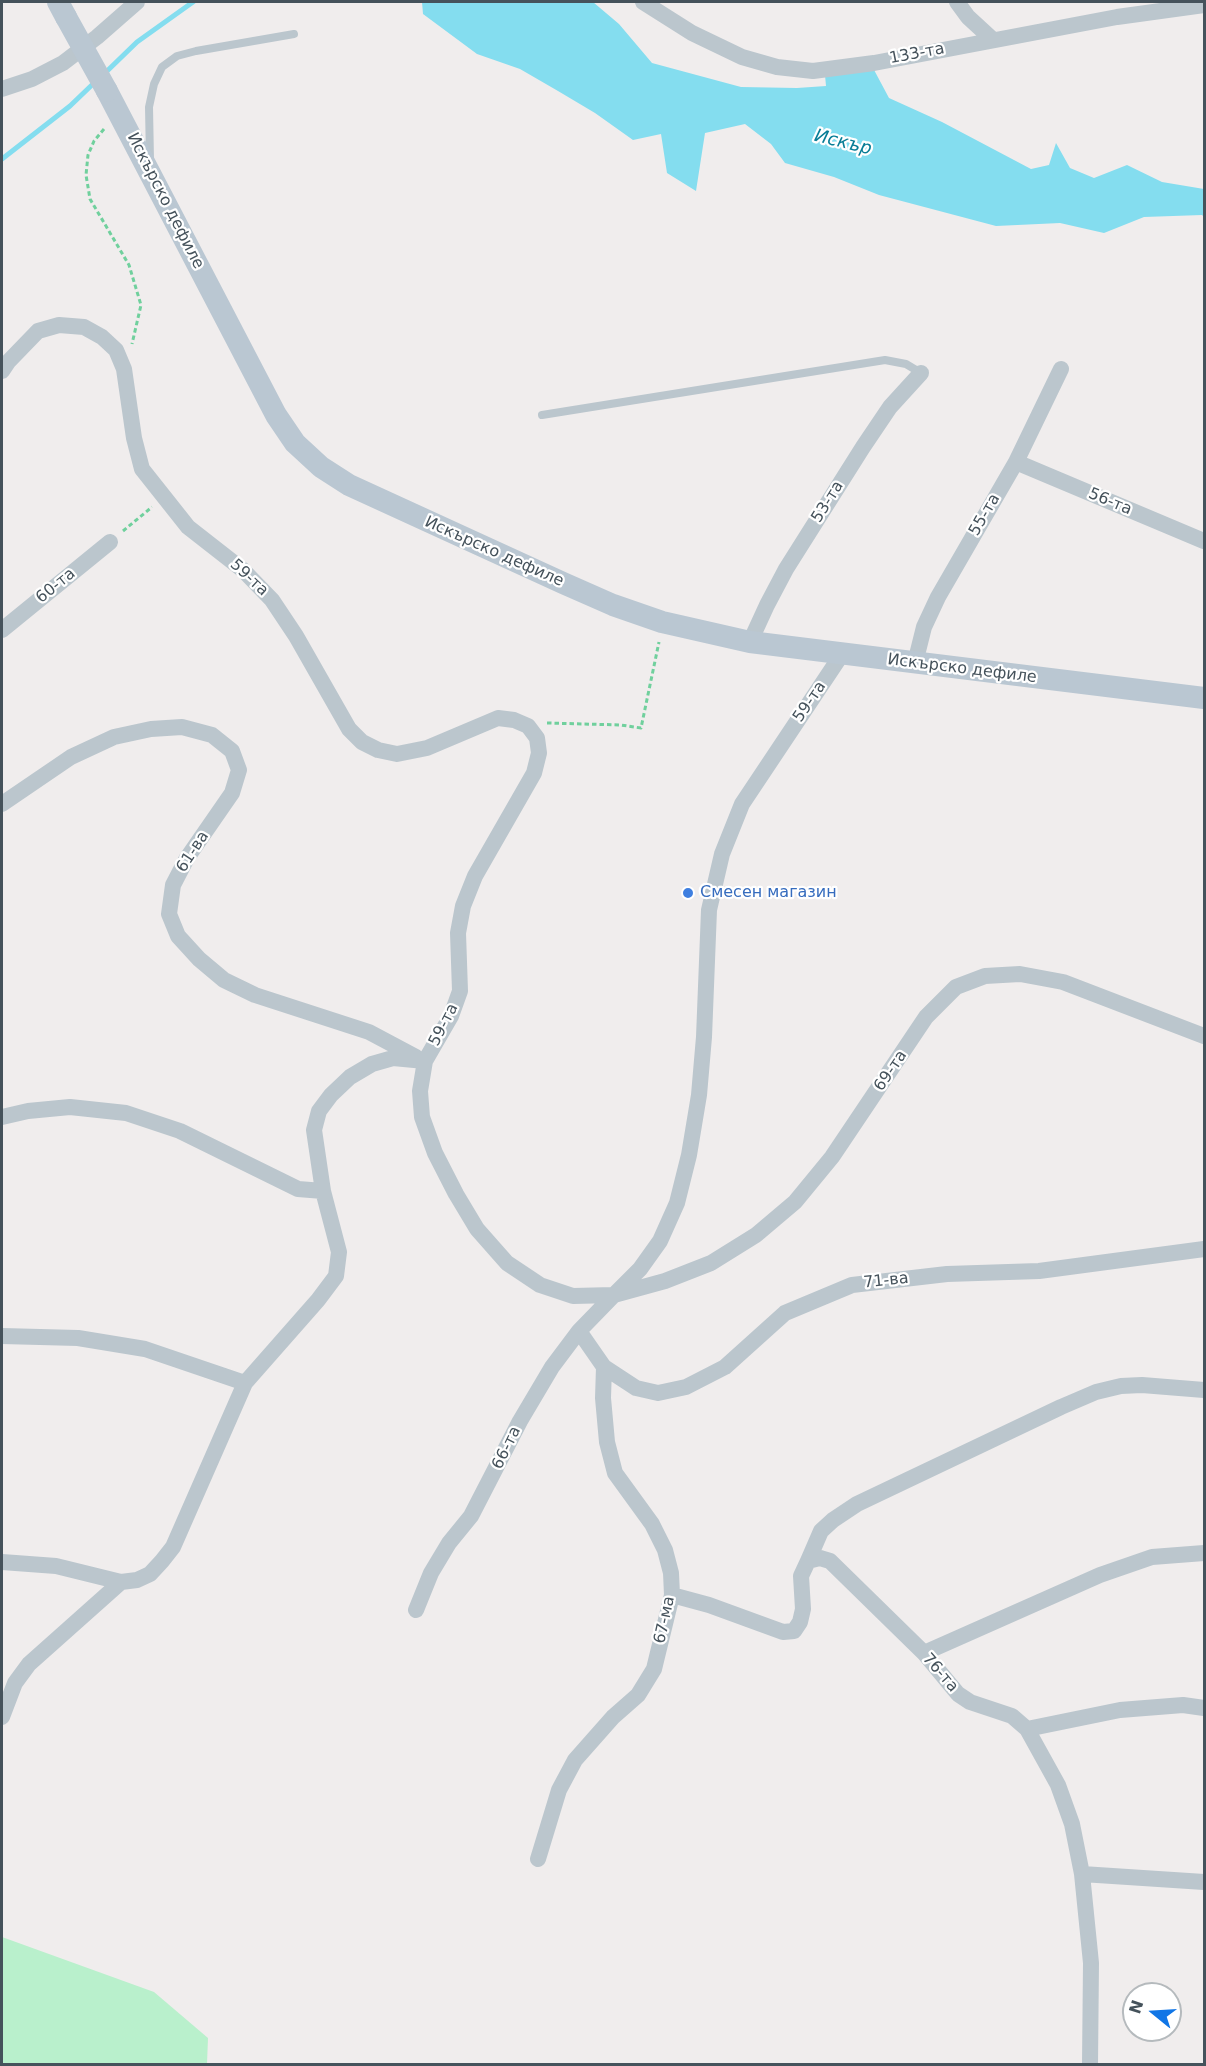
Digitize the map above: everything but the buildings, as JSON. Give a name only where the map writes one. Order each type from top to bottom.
[{"type":"main road","name":"Искърско дефиле","points":[[62,9],[150,172],[276,415],[295,443],[321,467],[349,485],[613,605],[662,622],[750,642],[1204,698]]},
{"type":"street","points":[[2,89],[32,79],[63,63],[137,2]]},
{"type":"street","name":"133-та","points":[[643,2],[692,33],[742,57],[777,67],[813,71],[874,63],[1117,17],[1204,5]]},
{"type":"street","points":[[957,2],[968,17],[993,40]]},
{"type":"street","name":"59-та","points":[[2,371],[38,331],[59,325],[84,327],[102,337],[117,350],[124,369],[134,438],[142,469],[188,526],[243,570],[272,600],[296,636],[349,729],[362,742],[378,750],[397,754],[427,748],[498,718],[514,720],[528,726],[537,738],[539,753],[534,773],[475,876],[464,906],[458,933],[460,992],[451,1016],[425,1061],[420,1090],[422,1117],[435,1153],[477,1229],[507,1263],[540,1285],[573,1296],[614,1295],[640,1269],[660,1241],[677,1203],[699,1095],[704,1037],[709,910],[722,854],[742,804],[842,654]]},
{"type":"street","name":"55-та","points":[[915,663],[924,627],[938,597],[1016,462],[1060,369]]},
{"type":"street","name":"53-та","points":[[750,642],[786,569],[857,456],[890,407],[921,373]]},
{"type":"street","name":"56-та","points":[[1016,462],[1204,541]]},
{"type":"street","name":"60-та","points":[[2,630],[110,542]]},
{"type":"street","name":"61-ва","points":[[2,804],[71,757],[114,737],[151,729],[182,727],[212,735],[232,751],[239,770],[232,793],[187,858],[173,885],[169,914],[178,936],[199,959],[224,980],[255,995],[369,1032],[425,1061]]},
{"type":"street","name":"69-та","points":[[614,1295],[665,1281],[711,1263],[756,1235],[795,1202],[832,1157],[926,1017],[956,987],[985,976],[1020,974],[1063,982],[1204,1036]]},
{"type":"street","points":[[2,1562],[56,1566],[122,1582],[137,1580],[150,1574],[173,1547],[245,1383],[318,1300],[336,1276],[339,1252],[323,1191],[314,1130],[320,1111],[331,1095],[350,1077],[372,1064],[393,1058],[425,1061]]},
{"type":"street","points":[[2,1117],[28,1111],[70,1107],[126,1113],[180,1131],[298,1190],[323,1191]]},
{"type":"street","name":"71-ва","points":[[604,1367],[636,1388],[658,1393],[686,1387],[725,1367],[785,1313],[852,1285],[947,1274],[1039,1271],[1204,1249]]},
{"type":"street","name":"66-та","points":[[416,1610],[431,1573],[449,1543],[471,1516],[520,1421],[552,1367],[579,1331],[614,1295]]},
{"type":"street","points":[[579,1331],[604,1367]]},
{"type":"street","points":[[2,1336],[78,1338],[145,1350],[245,1383]]},
{"type":"street","name":"67-ма","points":[[538,1859],[559,1790],[574,1760],[605,1724],[638,1695],[654,1669],[672,1595],[665,1550],[652,1524],[615,1473],[607,1442],[604,1367]]},
{"type":"street","points":[[672,1595],[709,1605],[783,1632],[794,1631],[800,1622],[802,1609],[801,1576],[821,1531],[832,1520],[857,1504],[1096,1392],[1142,1384],[1204,1390]]},
{"type":"street","points":[[924,1653],[1100,1575],[1152,1557],[1204,1553]]},
{"type":"street","name":"76-та","points":[[808,1561],[820,1558],[830,1561],[924,1653],[958,1694],[970,1702],[1012,1716],[1027,1729],[1059,1785],[1072,1824],[1082,1874],[1091,1963],[1090,2064]]},
{"type":"street","points":[[2,1716],[15,1683],[28,1664],[122,1582]]},
{"type":"street","points":[[1027,1729],[1120,1710],[1183,1705],[1204,1708]]},
{"type":"street","points":[[1082,1874],[1204,1882]]},
{"type":"lane","points":[[150,172],[149,107],[154,84],[162,67],[177,56],[196,51],[294,34]]},
{"type":"lane","points":[[542,415],[885,360],[906,364],[921,373]]},
{"type":"path","points":[[118,112],[94,141],[88,154],[86,175],[90,199],[129,266],[141,305],[136,332],[124,369]]},
{"type":"path","points":[[110,542],[164,498]]},
{"type":"path","points":[[524,724],[566,723],[641,728],[662,622]]},
{"type":"green space","points":[[2,1937],[154,1992],[208,2038],[207,2064],[2,2064]]},
{"type":"water","name":"Искър","points":[[422,2],[593,2],[619,24],[652,63],[741,87],[826,86],[825,75],[873,68],[889,98],[942,122],[1031,169],[1049,165],[1056,143],[1070,168],[1094,178],[1127,165],[1162,182],[1204,189],[1204,217],[1202,215],[1144,217],[1104,233],[1060,223],[996,226],[879,195],[834,177],[785,163],[771,144],[745,124],[705,133],[696,191],[667,173],[661,134],[633,140],[595,113],[520,69],[477,54],[423,14]]},
{"type":"waterway","points":[[104,74],[137,42],[193,2]]},
{"type":"waterway","points":[[2,159],[70,106],[95,82]]},
{"type":"place","name":"Смесен магазин","points":[[688,893]]}]
